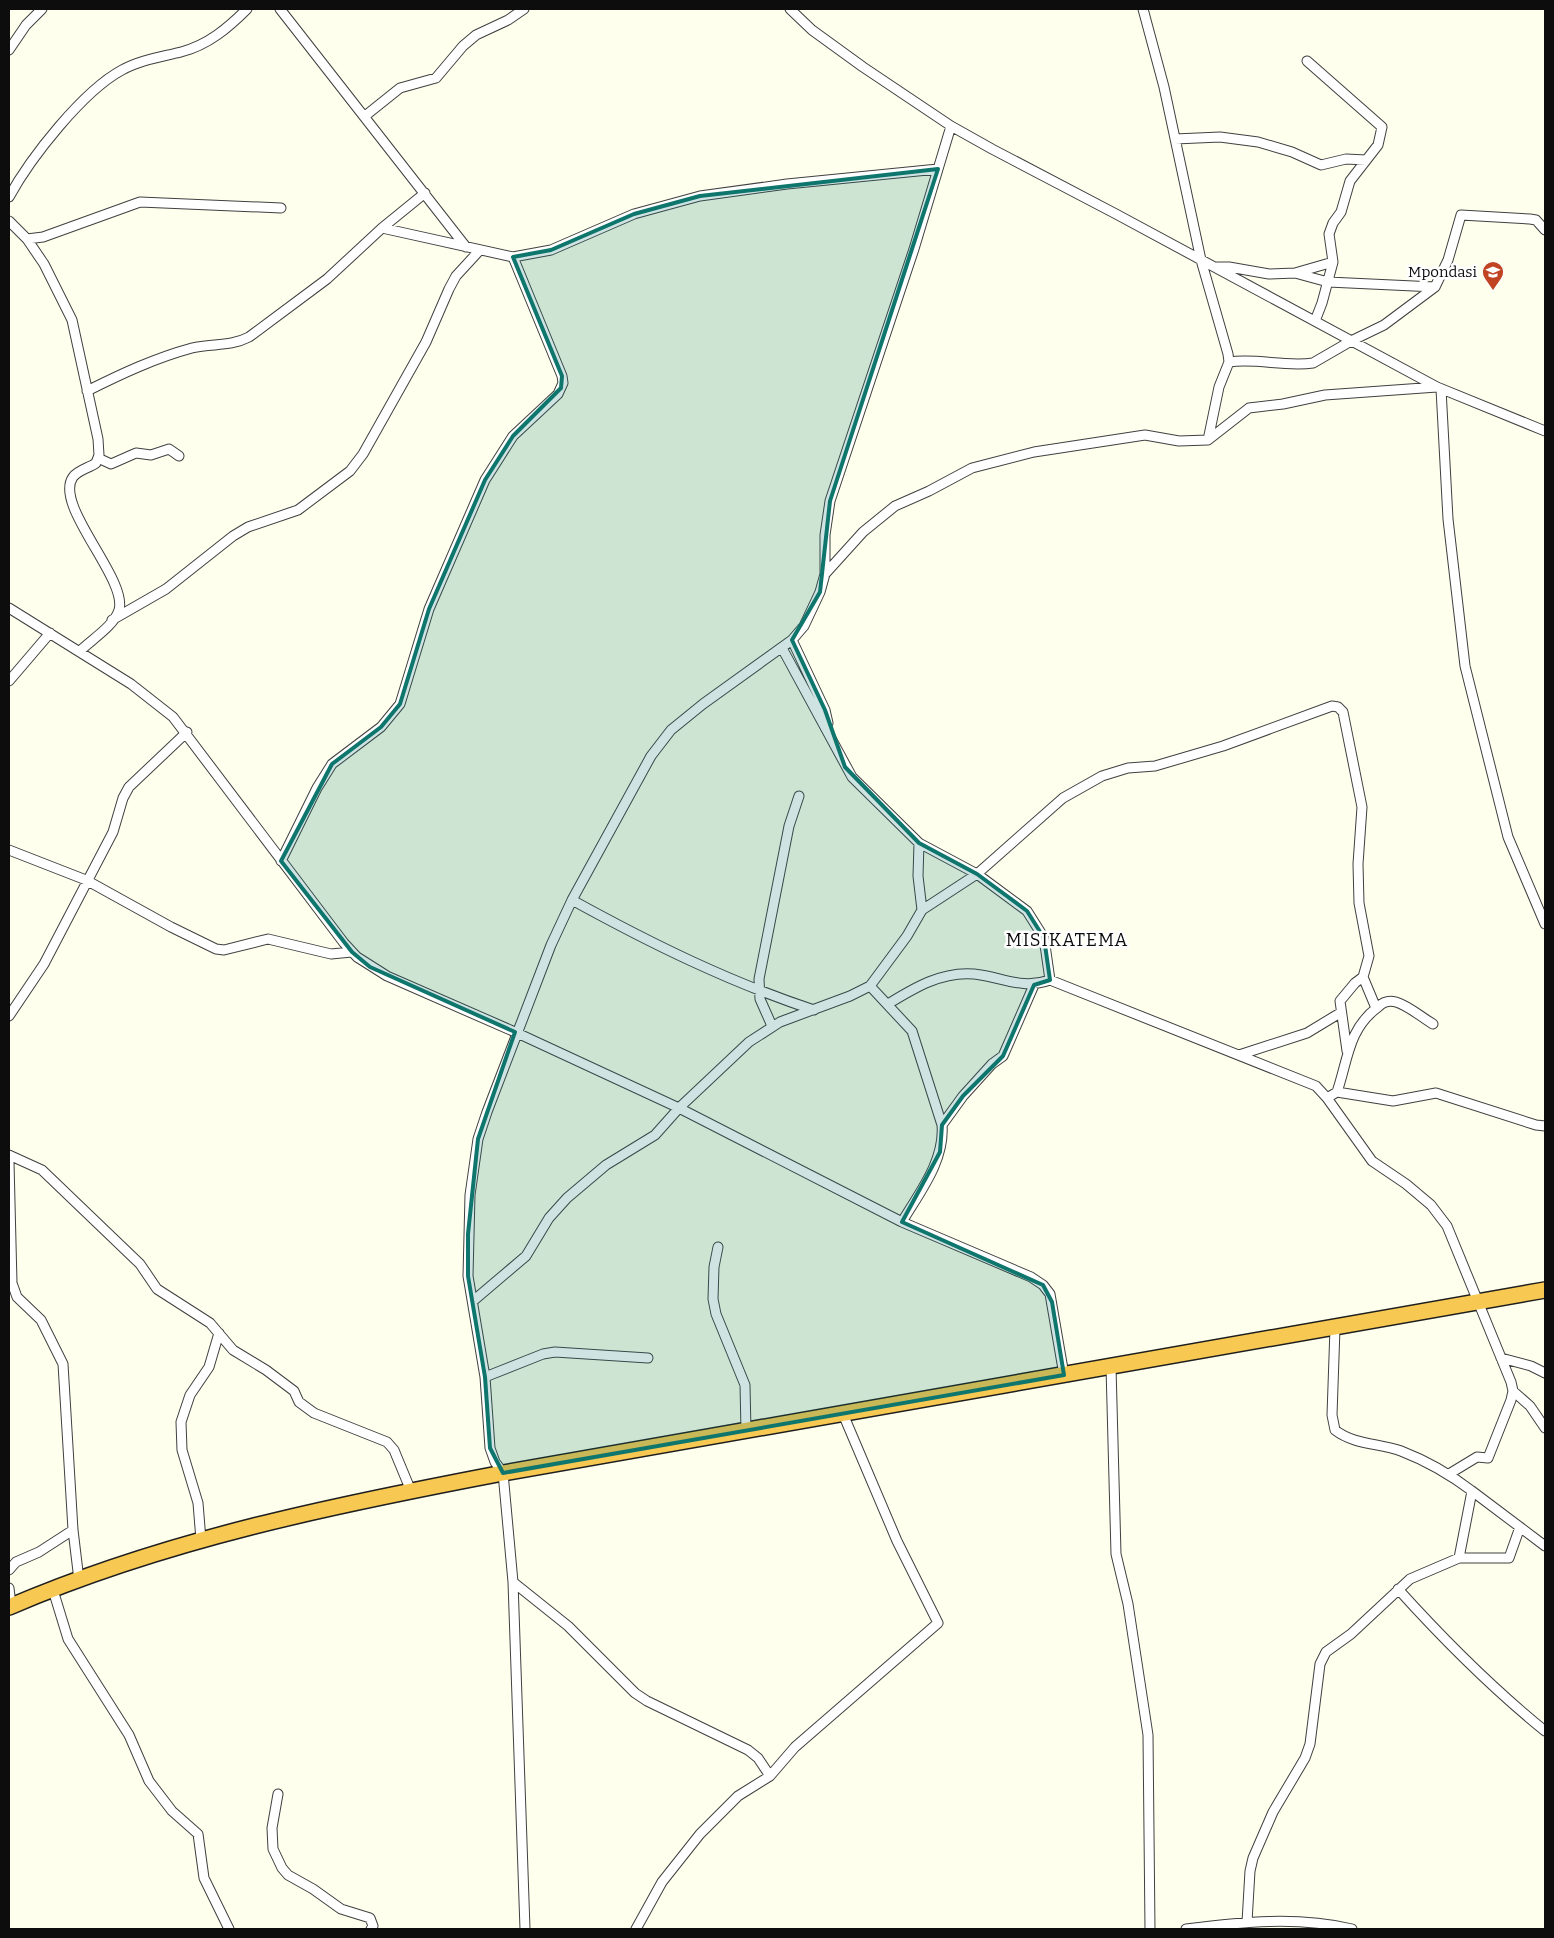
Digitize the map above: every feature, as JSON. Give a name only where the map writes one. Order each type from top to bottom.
[{"type":"highway","points":[[10,1606],[79,1580],[201,1540],[274,1520],[411,1491],[503,1473],[1545,1290]]},
{"type":"street","points":[[9,50],[26,25],[42,9]]},
{"type":"street","points":[[9,196],[29,164],[44,145],[106,80],[139,63],[182,52],[216,37],[247,9]]},
{"type":"street","points":[[280,9],[426,193],[466,247]]},
{"type":"street","points":[[365,116],[400,88],[436,78],[463,46],[476,35],[508,20],[524,9]]},
{"type":"street","points":[[790,9],[812,30],[856,62],[951,126],[1439,388],[1545,432]]},
{"type":"street","points":[[1143,9],[1164,87],[1202,260],[1220,321],[1229,362],[1219,387],[1208,440]]},
{"type":"street","points":[[1306,61],[1382,127],[1378,145],[1350,181],[1341,212],[1333,223],[1329,234],[1333,262],[1315,321]]},
{"type":"street","points":[[524,1929],[513,1582],[503,1473],[495,1462],[490,1448],[485,1377],[468,1276],[468,1234],[474,1165],[487,1112],[515,1032],[572,900],[642,772],[661,742],[703,704],[792,640],[810,615],[825,574],[825,535],[830,501],[951,126]]},
{"type":"street","points":[[1175,139],[1220,137],[1258,142],[1292,152],[1321,165],[1346,158],[1366,160]]},
{"type":"street","points":[[382,228],[513,257],[551,250],[634,214],[700,196],[787,184],[938,169]]},
{"type":"street","points":[[87,391],[133,368],[165,356],[195,347],[234,344],[249,337],[327,279],[382,228],[426,193]]},
{"type":"street","points":[[27,239],[43,237],[140,202],[281,208]]},
{"type":"street","points":[[1229,362],[1240,360],[1298,365],[1313,363],[1398,317],[1435,287],[1448,260],[1461,215],[1536,220],[1545,230]]},
{"type":"street","points":[[9,221],[27,239],[51,275],[72,320],[98,439],[98,458],[96,464],[74,476],[70,484],[70,494],[77,514],[116,591],[120,607],[112,620],[80,652]]},
{"type":"street","points":[[112,620],[166,589],[248,527],[298,510],[350,471],[363,454],[426,342],[456,276],[479,251]]},
{"type":"street","points":[[281,861],[329,768],[382,726],[400,704],[429,609],[485,480],[513,436],[552,400],[561,388],[562,376],[513,257]]},
{"type":"street","points":[[1215,267],[1229,267],[1269,274],[1295,273],[1333,262]]},
{"type":"street","points":[[1295,273],[1328,282],[1435,287]]},
{"type":"street","points":[[825,574],[863,532],[889,510],[972,468],[1034,452],[1145,435],[1179,441],[1208,440],[1249,408],[1283,404],[1325,395],[1439,388]]},
{"type":"street","points":[[1439,388],[1448,519],[1465,666],[1508,837],[1545,924]]},
{"type":"street","points":[[98,458],[111,464],[136,452],[151,455],[169,449],[179,456]]},
{"type":"street","points":[[9,608],[149,696],[173,716],[187,732],[281,861],[352,952],[370,967],[679,1108],[902,1222],[1031,1277],[1043,1285],[1052,1302],[1064,1375]]},
{"type":"street","points":[[9,681],[50,633]]},
{"type":"street","points":[[792,640],[825,710],[830,733],[837,752],[852,777],[919,842],[978,874],[1028,911],[1044,938],[1050,980]]},
{"type":"street","points":[[782,648],[830,733]]},
{"type":"street","points":[[473,1301],[526,1256],[549,1218],[567,1198],[601,1168],[655,1135],[679,1108],[749,1042],[772,1026],[870,986],[907,936],[922,910],[978,874],[1063,798],[1102,776],[1128,768],[1155,766],[1224,746],[1332,706],[1338,707],[1343,712],[1362,807],[1358,864],[1359,903],[1369,956],[1362,977],[1341,998],[1340,1013],[1347,1051],[1346,1066],[1336,1092],[1327,1098]]},
{"type":"street","points":[[9,1016],[44,964],[86,880],[113,832],[129,787],[187,732]]},
{"type":"street","points":[[772,1026],[762,1004],[759,991],[761,968],[789,826],[799,796]]},
{"type":"street","points":[[919,842],[918,876],[922,910]]},
{"type":"street","points":[[9,850],[86,880],[171,927],[219,950],[268,939],[331,954],[352,952]]},
{"type":"street","points":[[572,900],[679,957],[759,991],[814,1010]]},
{"type":"street","points":[[888,1004],[922,983],[954,976],[972,974],[1034,985],[1050,980],[1311,1082],[1327,1098],[1372,1161],[1406,1184],[1437,1213],[1447,1226],[1513,1391],[1530,1406],[1545,1428]]},
{"type":"street","points":[[1362,977],[1376,1008]]},
{"type":"street","points":[[942,1125],[963,1096],[992,1064],[1003,1056],[1034,985]]},
{"type":"street","points":[[870,986],[912,1031],[942,1125],[943,1138],[940,1152],[931,1172],[902,1222]]},
{"type":"street","points":[[1347,1051],[1358,1025],[1383,1003],[1395,1002],[1433,1024]]},
{"type":"street","points":[[1239,1055],[1307,1033],[1340,1013]]},
{"type":"street","points":[[1336,1092],[1393,1100],[1436,1093],[1536,1125],[1545,1126]]},
{"type":"street","points":[[9,1155],[42,1170],[140,1264],[156,1289],[210,1323],[238,1354],[294,1391],[299,1402],[314,1412],[387,1442],[394,1450],[411,1491]]},
{"type":"street","points":[[9,1162],[12,1284],[17,1297],[41,1320],[63,1364],[73,1530],[79,1580]]},
{"type":"street","points":[[718,1247],[714,1268],[713,1299],[716,1314],[745,1385],[746,1431]]},
{"type":"street","points":[[1335,1328],[1332,1415],[1335,1430],[1364,1442],[1400,1451],[1449,1474],[1545,1546]]},
{"type":"street","points":[[201,1540],[198,1503],[182,1450],[181,1422],[190,1395],[209,1367],[219,1333]]},
{"type":"street","points":[[485,1377],[543,1354],[555,1352],[648,1358]]},
{"type":"street","points":[[1501,1358],[1531,1366],[1545,1373]]},
{"type":"street","points":[[1111,1367],[1116,1554],[1128,1604],[1148,1735],[1150,1929]]},
{"type":"street","points":[[1449,1474],[1478,1457],[1488,1458],[1513,1391]]},
{"type":"street","points":[[636,1929],[662,1882],[700,1834],[738,1796],[770,1776],[802,1740],[938,1623],[897,1541],[843,1414]]},
{"type":"street","points":[[1459,1558],[1472,1492]]},
{"type":"street","points":[[1247,1922],[1250,1871],[1253,1858],[1273,1812],[1305,1758],[1310,1744],[1322,1658],[1410,1579],[1459,1558],[1509,1558],[1520,1527]]},
{"type":"street","points":[[9,1570],[16,1562],[39,1552],[73,1530]]},
{"type":"street","points":[[513,1582],[568,1626],[635,1693],[647,1702],[748,1750],[758,1758],[770,1776]]},
{"type":"street","points":[[9,1588],[10,1606]]},
{"type":"street","points":[[1398,1589],[1444,1640],[1493,1684],[1508,1701],[1545,1731]]},
{"type":"street","points":[[53,1590],[68,1639],[129,1735],[149,1781],[172,1810],[198,1834],[204,1878],[229,1929]]},
{"type":"street","points":[[278,1794],[272,1828],[273,1849],[282,1868],[288,1875],[313,1889],[341,1909],[370,1918],[373,1926],[371,1929]]},
{"type":"street","points":[[1186,1929],[1247,1922],[1309,1922],[1352,1929]]},
{"type":"highlighted area","points":[[938,169],[830,501],[820,592],[792,640],[825,710],[845,767],[919,843],[977,874],[1027,911],[1044,938],[1050,980],[1034,985],[1003,1056],[963,1096],[942,1125],[940,1152],[902,1222],[1043,1285],[1052,1302],[1064,1375],[503,1473],[490,1448],[485,1377],[468,1276],[468,1234],[478,1139],[515,1032],[370,967],[352,952],[281,861],[332,764],[381,727],[400,704],[429,609],[485,480],[513,436],[561,388],[562,376],[513,257],[551,250],[634,214],[700,196]]},
{"type":"place","name":"Mpondasi","points":[[1493,291]]},
{"type":"district","name":"MISIKATEMA","points":[[1067,940]]}]
